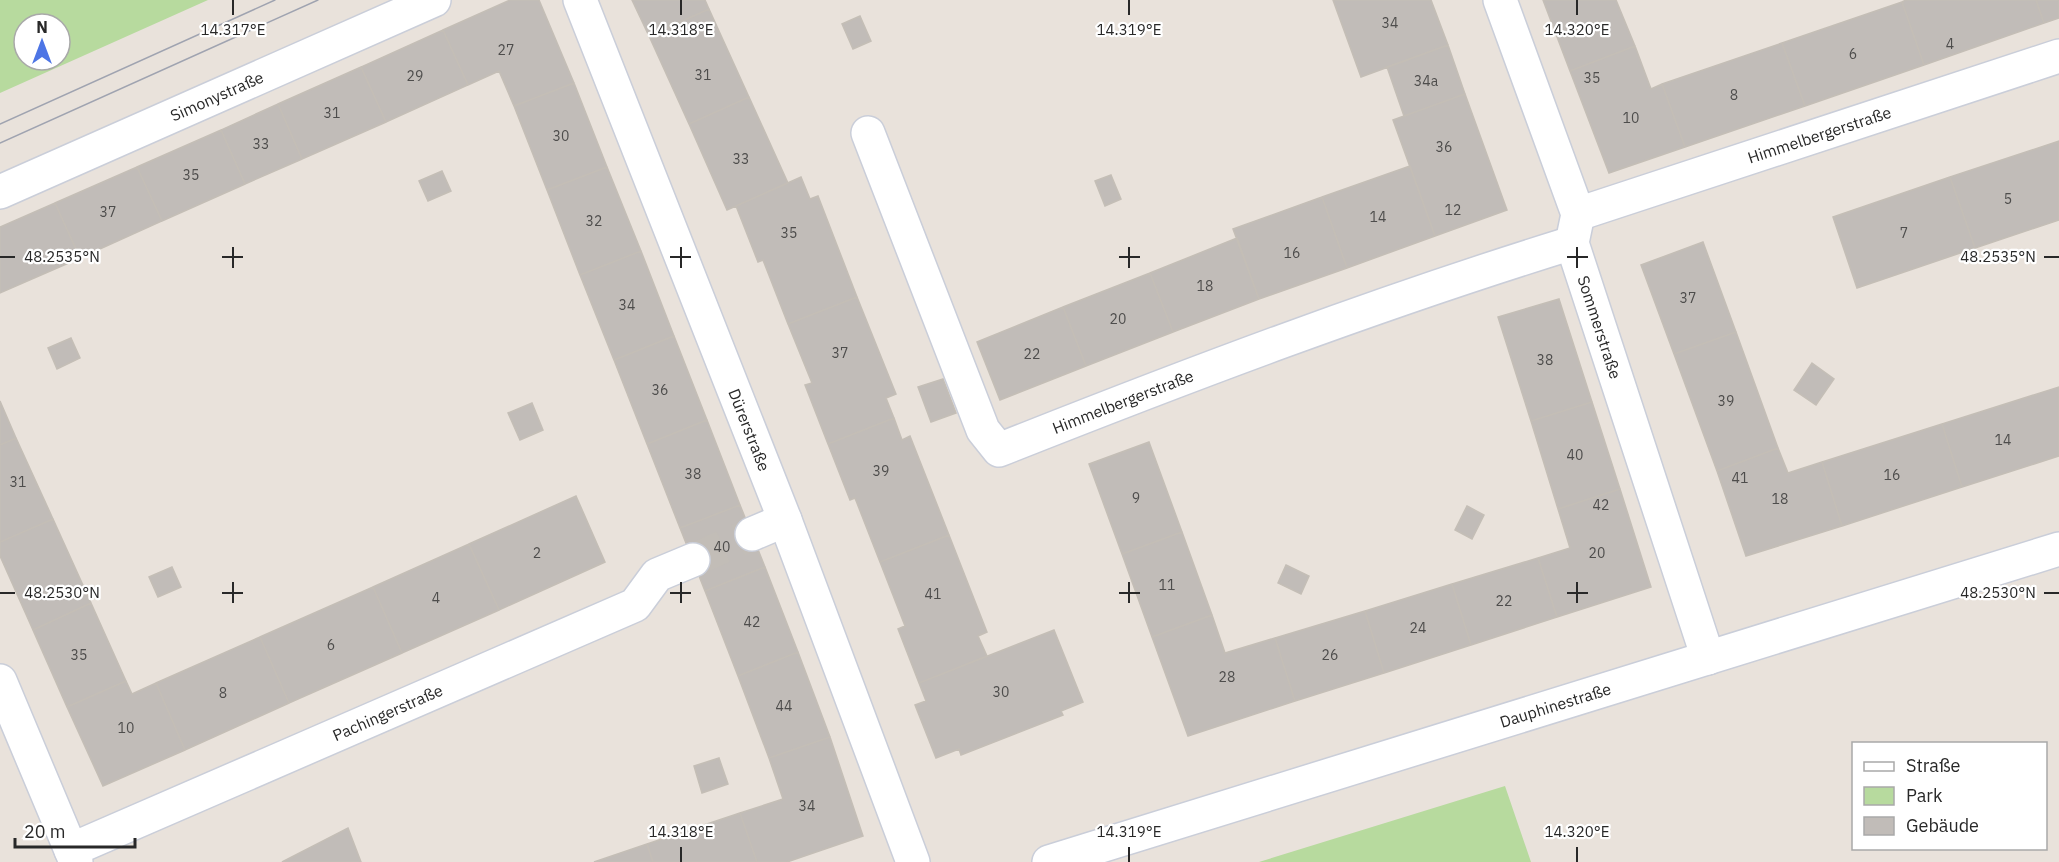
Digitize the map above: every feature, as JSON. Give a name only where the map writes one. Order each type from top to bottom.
[{"type":"street","name":"Simonystraße","points":[[0,192],[434,0]]},
{"type":"street","name":"Dürerstraße","points":[[580,0],[785,520],[913,862]]},
{"type":"street","name":"Sommerstraße","points":[[1500,0],[1575,229],[1708,658]]},
{"type":"street","name":"Himmelbergerstraße","points":[[868,133],[983,430],[999,450],[1155,388],[1575,229],[2059,56]]},
{"type":"street","points":[[752,534],[785,520]]},
{"type":"street","name":"Dauphinestraße","points":[[1049,862],[2059,549]]},
{"type":"street","name":"Pachingerstraße","points":[[74,856],[635,605],[657,574],[693,560]]},
{"type":"street","points":[[0,681],[74,856]]},
{"type":"green space","points":[[0,0],[208,0],[72,61],[72,12],[12,12],[12,72],[47,72],[0,93]]},
{"type":"green space","points":[[1505,786],[1531,862],[1259,862]]},
{"type":"building","points":[[510,0],[539,0],[574,83],[514,106],[499,71],[468,85],[443,30]]},
{"type":"building","points":[[632,0],[705,0],[709,9],[649,36]]},
{"type":"building","points":[[1333,0],[1431,0],[1448,45],[1361,77]]},
{"type":"building","points":[[1543,0],[1616,0],[1635,46],[1570,71]]},
{"type":"building","points":[[1906,0],[2036,0],[2044,23],[1924,65],[1902,2]]},
{"type":"building","points":[[2036,0],[2059,0],[2059,18],[2044,23]]},
{"type":"building","points":[[1902,2],[1924,65],[1805,106],[1782,43]]},
{"type":"building","points":[[709,9],[749,97],[689,124],[649,36]]},
{"type":"building","points":[[860,16],[871,41],[853,49],[842,24]]},
{"type":"building","points":[[443,30],[468,85],[386,122],[361,67]]},
{"type":"building","points":[[1782,43],[1805,106],[1685,147],[1662,84]]},
{"type":"building","points":[[1448,45],[1465,94],[1404,116],[1387,67]]},
{"type":"building","points":[[1635,46],[1651,89],[1662,84],[1685,147],[1609,173],[1570,71]]},
{"type":"building","points":[[361,67],[386,122],[302,159],[278,104]]},
{"type":"building","points":[[574,83],[607,167],[547,190],[514,106]]},
{"type":"building","points":[[1465,94],[1507,210],[1435,236],[1393,120]]},
{"type":"building","points":[[749,97],[788,183],[727,210],[689,124]]},
{"type":"building","points":[[278,104],[302,159],[245,184],[221,130]]},
{"type":"building","points":[[221,130],[245,184],[162,221],[137,167]]},
{"type":"building","points":[[2059,141],[2059,220],[1975,248],[1950,177]]},
{"type":"building","points":[[1410,166],[1435,236],[1347,268],[1322,197]]},
{"type":"building","points":[[137,167],[162,221],[80,258],[55,203]]},
{"type":"building","points":[[607,167],[641,251],[580,275],[547,190]]},
{"type":"building","points":[[442,171],[451,191],[428,201],[419,181]]},
{"type":"building","points":[[1111,175],[1121,199],[1105,206],[1095,181]]},
{"type":"building","points":[[801,177],[810,199],[818,196],[857,297],[788,324],[763,260],[758,262],[736,206]]},
{"type":"building","points":[[1950,177],[1975,248],[1857,288],[1833,217]]},
{"type":"building","points":[[1322,197],[1347,268],[1259,299],[1233,229]]},
{"type":"building","points":[[55,203],[80,258],[0,293],[0,227]]},
{"type":"building","points":[[1237,238],[1259,299],[1173,332],[1150,273]]},
{"type":"building","points":[[1703,242],[1736,332],[1674,354],[1641,265]]},
{"type":"building","points":[[641,251],[674,336],[614,360],[580,275]]},
{"type":"building","points":[[1150,273],[1173,332],[1086,366],[1063,307]]},
{"type":"building","points":[[857,297],[896,394],[886,398],[894,418],[828,444],[805,385],[812,383],[788,324]]},
{"type":"building","points":[[1559,299],[1592,402],[1531,421],[1498,317]]},
{"type":"building","points":[[1063,307],[1086,366],[1000,400],[977,342]]},
{"type":"building","points":[[1736,332],[1778,448],[1717,471],[1674,354]]},
{"type":"building","points":[[674,336],[707,420],[647,444],[614,360]]},
{"type":"building","points":[[71,338],[80,358],[57,369],[48,348]]},
{"type":"building","points":[[1812,363],[1834,379],[1816,405],[1794,390]]},
{"type":"building","points":[[943,379],[956,413],[931,422],[918,387]]},
{"type":"building","points":[[2059,387],[2059,456],[1962,487],[1942,424]]},
{"type":"building","points":[[0,401],[16,438],[0,445]]},
{"type":"building","points":[[1592,402],[1620,489],[1558,509],[1531,421]]},
{"type":"building","points":[[532,403],[543,430],[520,440],[508,413]]},
{"type":"building","points":[[894,418],[902,440],[910,436],[949,535],[880,562],[855,498],[850,500],[828,444]]},
{"type":"building","points":[[707,420],[740,505],[680,528],[647,444]]},
{"type":"building","points":[[1942,424],[1962,487],[1842,526],[1822,462]]},
{"type":"building","points":[[16,438],[53,519],[0,542],[0,445]]},
{"type":"building","points":[[1149,442],[1182,532],[1122,554],[1089,464]]},
{"type":"building","points":[[1778,448],[1788,473],[1822,462],[1842,526],[1746,556],[1717,471]]},
{"type":"building","points":[[1620,489],[1651,587],[1557,617],[1538,558],[1570,548],[1558,509]]},
{"type":"building","points":[[576,496],[605,562],[499,610],[469,544]]},
{"type":"building","points":[[740,505],[765,567],[705,591],[680,528]]},
{"type":"building","points":[[1467,506],[1484,515],[1472,539],[1455,530]]},
{"type":"building","points":[[53,519],[91,603],[33,630],[0,556],[0,542]]},
{"type":"building","points":[[1182,532],[1212,615],[1152,637],[1122,554]]},
{"type":"building","points":[[949,535],[987,632],[978,636],[987,656],[919,683],[898,629],[905,626],[880,562]]},
{"type":"building","points":[[469,544],[499,610],[402,653],[373,587]]},
{"type":"building","points":[[1538,558],[1557,617],[1471,645],[1452,584]]},
{"type":"building","points":[[1286,565],[1309,576],[1301,594],[1278,583]]},
{"type":"building","points":[[172,567],[181,587],[158,597],[149,577]]},
{"type":"building","points":[[765,567],[798,652],[738,676],[705,591]]},
{"type":"building","points":[[1452,584],[1471,645],[1384,673],[1365,611]]},
{"type":"building","points":[[373,587],[402,653],[289,703],[260,637]]},
{"type":"building","points":[[91,603],[126,681],[67,707],[33,630]]},
{"type":"building","points":[[1365,611],[1384,673],[1295,701],[1275,638]]},
{"type":"building","points":[[1212,615],[1225,653],[1275,638],[1295,701],[1188,736],[1152,637]]},
{"type":"building","points":[[1054,630],[1083,702],[1061,711],[1063,715],[961,755],[959,749],[936,758],[915,705],[926,701],[919,683]]},
{"type":"building","points":[[260,637],[289,703],[185,750],[156,683]]},
{"type":"building","points":[[798,652],[830,737],[769,758],[738,676]]},
{"type":"building","points":[[126,681],[132,694],[156,683],[185,750],[103,786],[67,707]]},
{"type":"building","points":[[830,737],[863,836],[787,862],[757,862],[740,813],[783,799],[769,758]]},
{"type":"building","points":[[719,758],[728,784],[702,793],[694,766]]},
{"type":"building","points":[[740,813],[757,862],[653,862],[647,844]]},
{"type":"building","points":[[348,828],[361,862],[282,862]]},
{"type":"building","points":[[647,844],[653,862],[594,862]]},
{"type":"tunnel","points":[[693,560],[752,534]]},
{"type":"tram line","points":[[0,124],[275,0]]},
{"type":"tram line","points":[[0,143],[318,0]]}]
